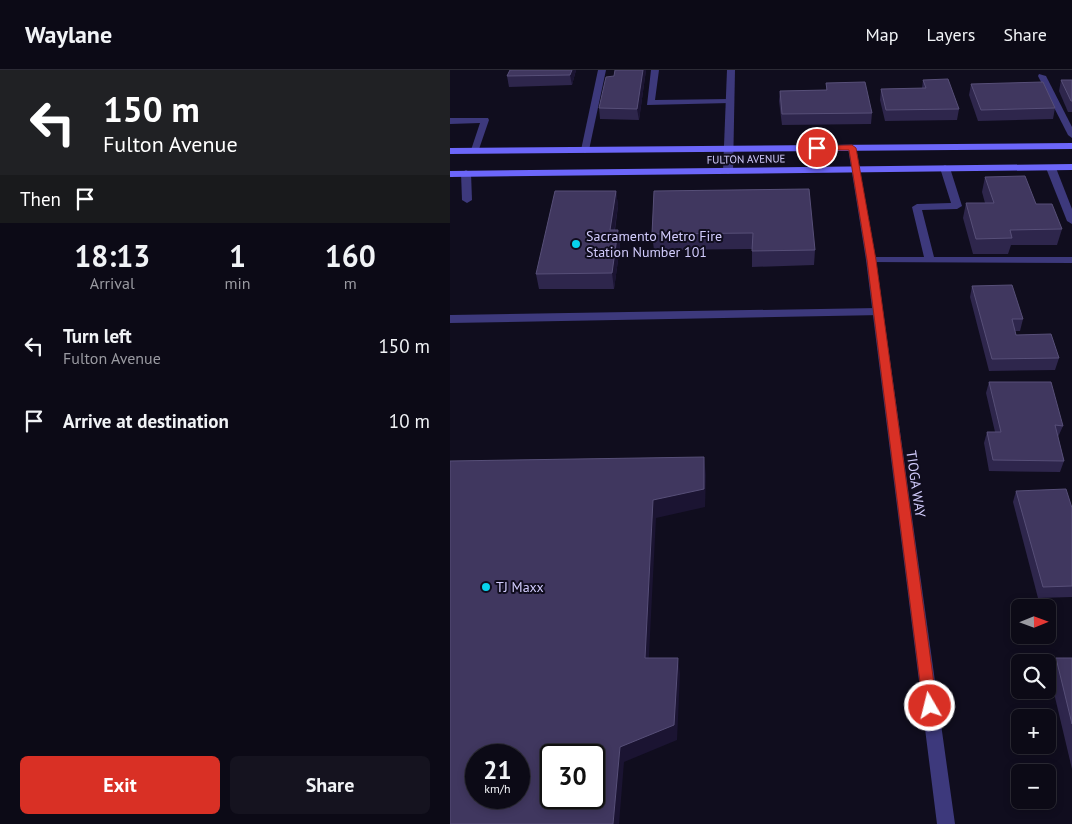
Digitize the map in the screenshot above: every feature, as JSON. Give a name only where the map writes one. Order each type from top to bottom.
[{"type":"main road","name":"FULTON AVENUE","points":[[450,151],[1072,146]]},
{"type":"main road","name":"FULTON AVENUE","points":[[450,174],[1072,168]]},
{"type":"street","points":[[585,150],[602,70]]},
{"type":"street","points":[[655,70],[650,103],[730,101]]},
{"type":"street","points":[[728,171],[731,70]]},
{"type":"street","points":[[1042,76],[1072,135]]},
{"type":"street","points":[[450,121],[485,120],[475,150]]},
{"type":"street","name":"TIOGA WAY","points":[[852,148],[871,260],[946,824]]},
{"type":"street","points":[[930,260],[917,207],[956,206],[945,168]]},
{"type":"street","points":[[1051,168],[1072,221]]},
{"type":"street","points":[[466,174],[467,200]]},
{"type":"street","points":[[871,260],[1072,260]]},
{"type":"street","points":[[450,318],[878,312]]},
{"type":"building","points":[[510,70],[572,70],[570,75],[507,76]]},
{"type":"building","points":[[615,70],[643,70],[637,109],[599,108],[606,77],[614,76]]},
{"type":"building","points":[[948,79],[959,109],[886,110],[881,89],[926,88],[923,80]]},
{"type":"building","points":[[1061,80],[1072,80],[1072,101],[1071,101]]},
{"type":"building","points":[[865,82],[872,113],[782,114],[780,91],[827,90],[826,83]]},
{"type":"building","points":[[1043,82],[1055,108],[981,110],[971,84]]},
{"type":"building","points":[[1025,176],[1036,204],[1052,204],[1062,229],[1010,230],[1012,238],[976,239],[966,203],[994,203],[985,177]]},
{"type":"building","points":[[809,189],[815,250],[752,251],[753,233],[652,234],[654,191]]},
{"type":"building","points":[[555,191],[616,191],[610,230],[618,230],[612,273],[536,274]]},
{"type":"building","points":[[1012,285],[1023,319],[1012,319],[1016,335],[1051,334],[1059,358],[992,359],[972,286]]},
{"type":"building","points":[[989,382],[1051,382],[1063,426],[1055,425],[1064,461],[993,460],[987,432],[1001,432]]},
{"type":"building","points":[[704,457],[704,489],[653,500],[645,658],[678,658],[674,725],[620,747],[613,824],[450,824],[450,461]]},
{"type":"building","points":[[1066,489],[1072,508],[1072,586],[1043,587],[1016,491]]},
{"type":"building","points":[[1056,658],[1072,658],[1072,724]]},
{"type":"place","name":"Sacramento Metro Fire Station Number 101","points":[[576,244]]},
{"type":"place","name":"TJ Maxx","points":[[486,587]]},
{"type":"route","points":[[817,148],[852,148],[871,260],[930,706]]}]
